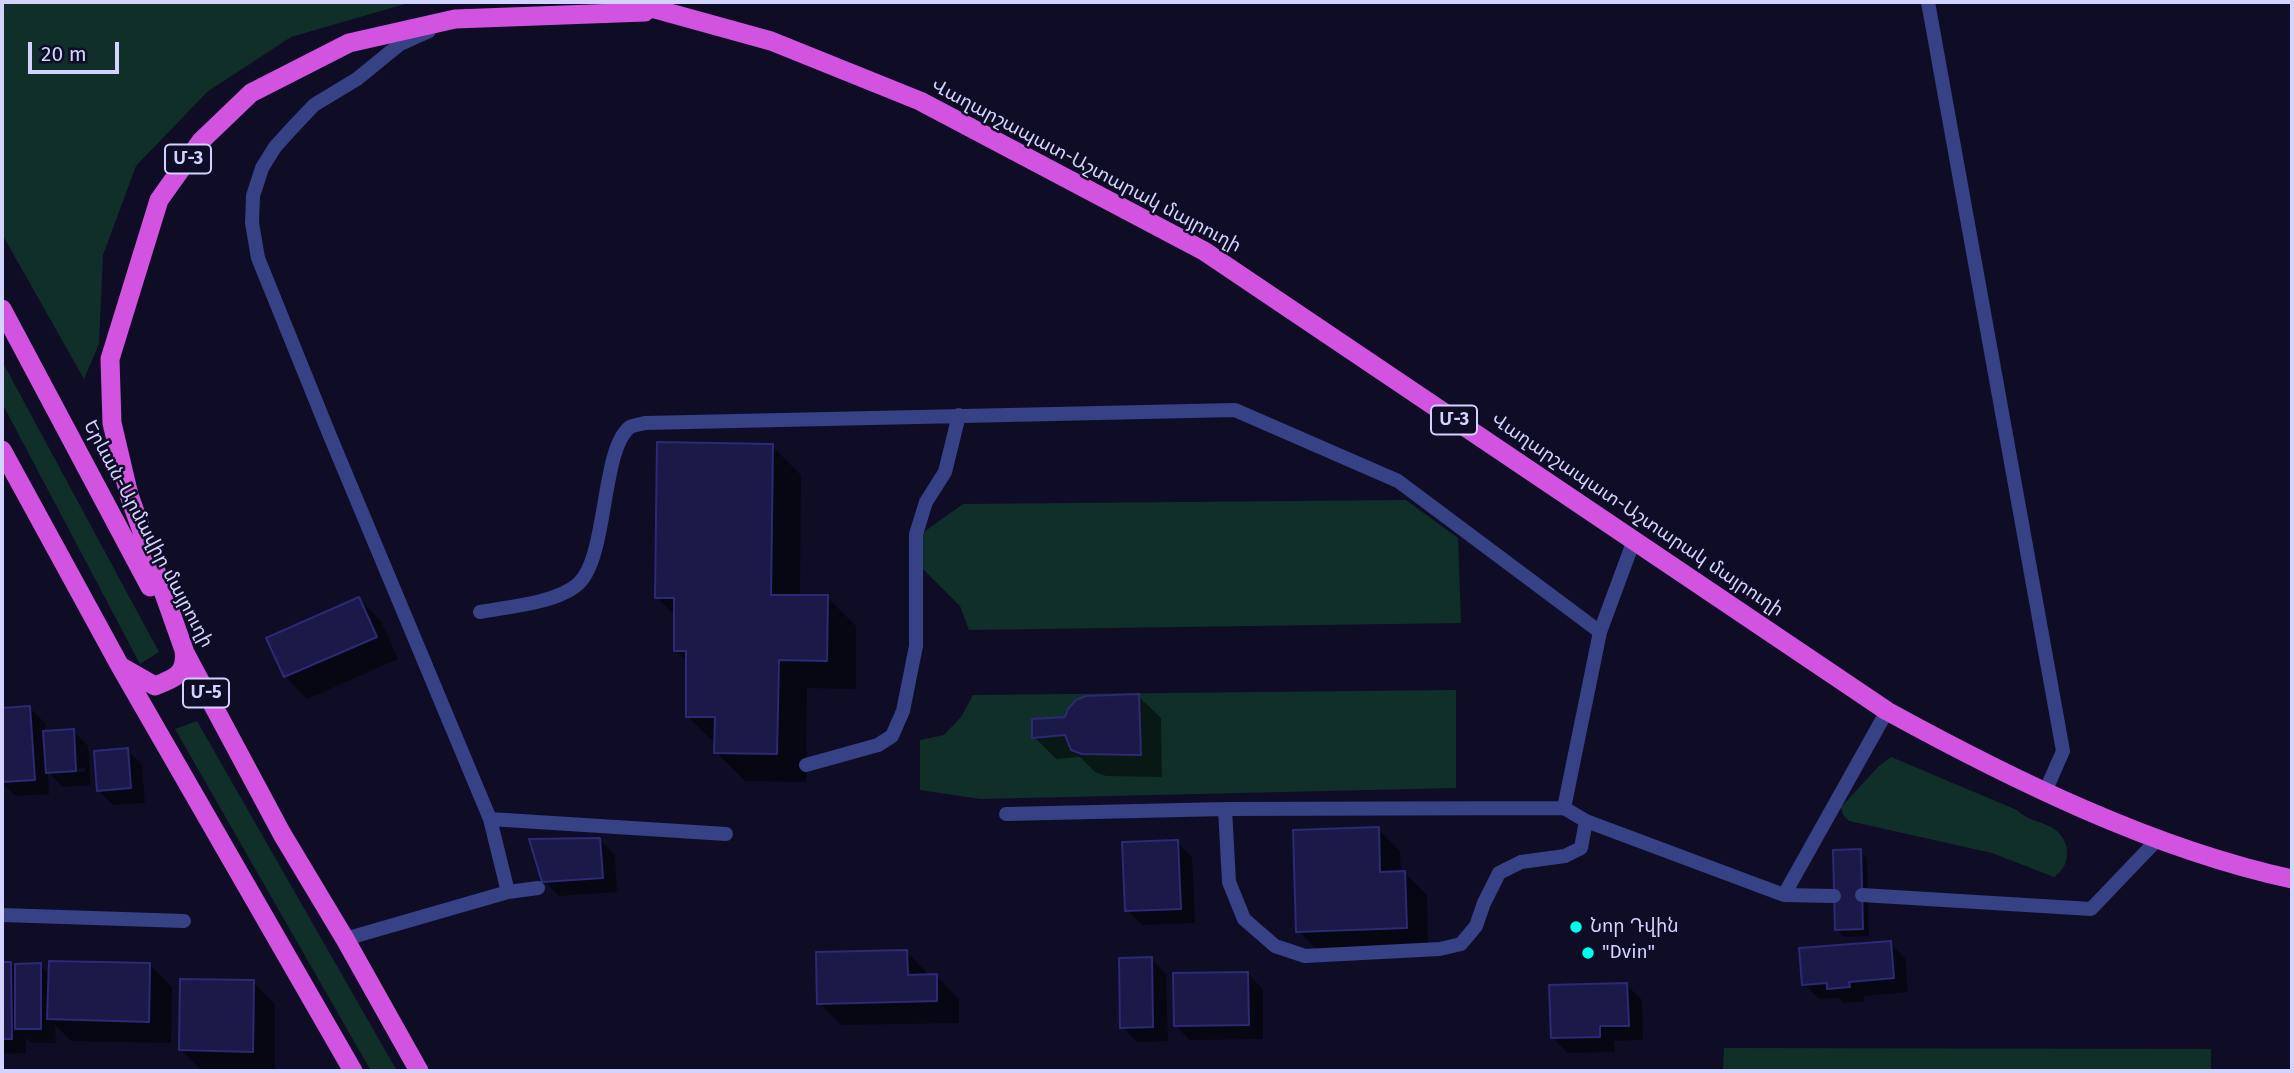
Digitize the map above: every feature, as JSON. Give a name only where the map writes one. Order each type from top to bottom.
[{"type":"highway","name":"Վաղարշապատ-Աշտարակ մայրուղի","points":[[629,2],[771,41],[920,101],[1203,251],[1887,711],[1972,758],[2158,839],[2261,872],[2292,879]]},
{"type":"highway","name":"Մ-3","points":[[184,650],[129,495],[113,423],[110,359],[159,200],[201,141],[251,93],[349,43],[456,19],[663,11]]},
{"type":"highway","name":"Երևան-Արմավիր մայրուղի","points":[[2,309],[282,834],[419,1071]]},
{"type":"highway","points":[[2,450],[120,666],[353,1071]]},
{"type":"highway","points":[[120,666],[155,686],[181,672],[186,663],[184,650]]},
{"type":"street","points":[[1928,2],[2063,751],[2045,792]]},
{"type":"street","points":[[456,19],[400,44],[357,79],[314,105],[275,147],[262,168],[253,197],[252,223],[258,258],[490,819],[508,891]]},
{"type":"street","points":[[480,612],[550,599],[579,584],[592,561],[618,443],[630,427],[645,423],[1235,410],[1398,481],[1600,632]]},
{"type":"street","points":[[806,765],[878,745],[892,736],[902,711],[916,646],[916,534],[926,502],[945,472],[959,415]]},
{"type":"street","points":[[1564,808],[1600,632],[1634,540]]},
{"type":"street","points":[[1784,895],[1887,711]]},
{"type":"street","points":[[1006,814],[1225,809],[1564,808],[1586,821],[1784,895],[1834,896]]},
{"type":"street","points":[[1225,809],[1230,882],[1244,919],[1275,946],[1305,956],[1440,949],[1461,944],[1476,926],[1499,873],[1521,862],[1565,856],[1581,848],[1586,821]]},
{"type":"street","points":[[490,819],[726,834]]},
{"type":"street","points":[[1862,895],[2091,909],[2158,839]]},
{"type":"street","points":[[345,939],[508,891],[538,888]]},
{"type":"street","points":[[2,915],[184,921]]},
{"type":"green space","points":[[2,2],[412,2],[291,37],[207,92],[136,166],[103,255],[99,344],[84,379],[2,234]]},
{"type":"green space","points":[[2,361],[159,652],[140,664],[2,403]]},
{"type":"green space","points":[[1406,500],[1458,538],[1461,623],[969,630],[960,606],[921,567],[921,534],[963,504]]},
{"type":"green space","points":[[1456,690],[1456,788],[980,799],[920,790],[920,740],[944,735],[961,717],[973,695]]},
{"type":"green space","points":[[197,721],[397,1071],[371,1071],[175,729]]},
{"type":"green space","points":[[1891,757],[2051,827],[2066,844],[2067,859],[2064,866],[2054,877],[1992,853],[1849,821],[1843,815],[1841,807],[1879,766]]},
{"type":"green space","points":[[1724,1048],[2211,1049],[2211,1071],[1723,1071]]},
{"type":"building","points":[[657,442],[773,444],[771,595],[828,595],[827,661],[779,660],[777,754],[714,753],[715,717],[686,717],[686,651],[674,651],[674,598],[655,598]]},
{"type":"building","points":[[359,597],[377,637],[284,677],[266,638]]},
{"type":"building","points":[[1139,694],[1141,755],[1082,754],[1071,750],[1065,735],[1032,738],[1032,719],[1065,717],[1076,700],[1086,696]]},
{"type":"building","points":[[30,706],[35,780],[2,782],[2,708]]},
{"type":"building","points":[[74,729],[76,771],[46,773],[43,731]]},
{"type":"building","points":[[128,748],[131,788],[97,791],[94,751]]},
{"type":"building","points":[[1379,827],[1380,872],[1405,871],[1407,928],[1296,932],[1293,830]]},
{"type":"building","points":[[600,838],[603,878],[542,882],[529,839]]},
{"type":"building","points":[[1178,840],[1181,909],[1125,911],[1122,842]]},
{"type":"building","points":[[1861,849],[1863,929],[1835,930],[1833,850]]},
{"type":"building","points":[[1891,941],[1894,978],[1849,982],[1850,987],[1827,989],[1827,983],[1802,985],[1799,948]]},
{"type":"building","points":[[907,950],[908,975],[937,974],[937,1001],[817,1004],[816,952]]},
{"type":"building","points":[[1152,957],[1153,1027],[1120,1028],[1119,958]]},
{"type":"building","points":[[49,961],[150,963],[149,1022],[47,1019]]},
{"type":"building","points":[[2,962],[11,962],[12,1039],[2,1039]]},
{"type":"building","points":[[41,963],[41,1029],[15,1029],[15,964]]},
{"type":"building","points":[[1248,972],[1249,1025],[1174,1026],[1173,973]]},
{"type":"building","points":[[180,979],[254,980],[253,1052],[179,1050]]},
{"type":"building","points":[[1627,983],[1629,1026],[1600,1026],[1600,1037],[1551,1038],[1549,985]]},
{"type":"place","name":"Նոր Դվին","points":[[1576,927]]},
{"type":"place","name":"\"Dvin\"","points":[[1588,953]]}]
